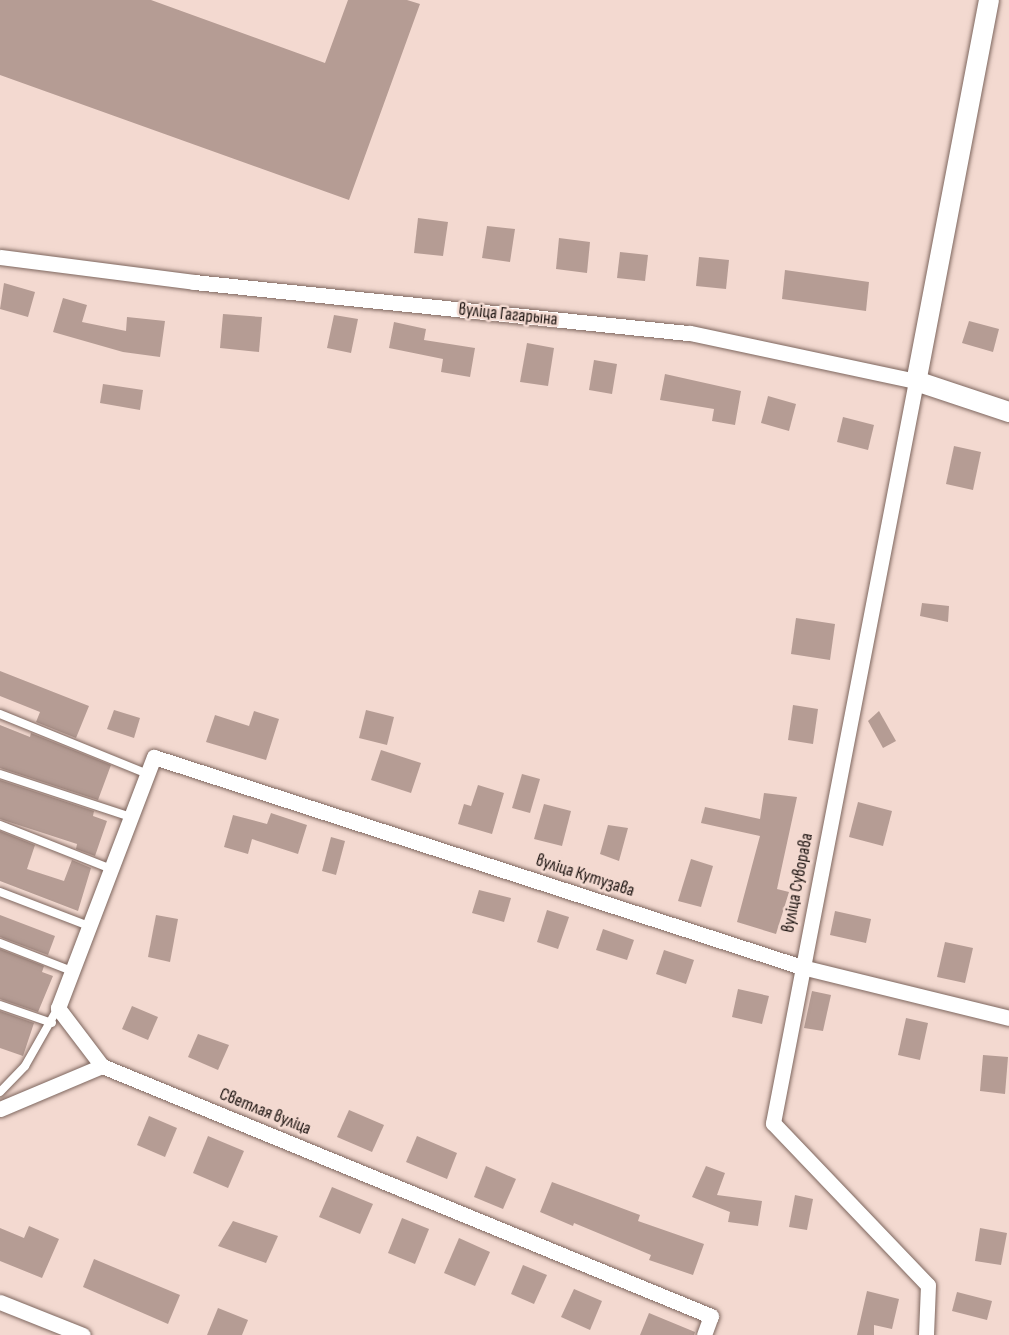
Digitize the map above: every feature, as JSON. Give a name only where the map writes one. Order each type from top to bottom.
[{"type":"street","points":[[916,381],[989,0]]},
{"type":"street","name":"вуліца Гагарына","points":[[0,257],[194,282],[690,333],[916,381],[1009,412]]},
{"type":"street","name":"вуліца Суворава","points":[[916,381],[773,1123],[928,1285],[926,1335]]},
{"type":"street","name":"вуліца Кутузава","points":[[148,774],[154,757],[802,967],[1009,1018]]},
{"type":"street","points":[[0,1108],[102,1066],[58,1008],[148,774]]},
{"type":"street","name":"Светлая вуліца","points":[[102,1066],[711,1316],[704,1335]]},
{"type":"street","points":[[0,1302],[82,1335]]},
{"type":"lane","points":[[0,714],[148,774]]},
{"type":"lane","points":[[0,774],[131,817]]},
{"type":"lane","points":[[0,825],[111,869]]},
{"type":"lane","points":[[0,891],[89,926]]},
{"type":"lane","points":[[0,943],[72,971]]},
{"type":"lane","points":[[0,1005],[52,1023]]},
{"type":"lane","points":[[0,1092],[25,1066],[52,1023],[58,1008]]},
{"type":"building","points":[[0,0],[151,0],[325,63],[348,0],[407,0],[420,4],[349,200],[0,75]]},
{"type":"building","points":[[418,218],[448,222],[443,256],[414,253]]},
{"type":"building","points":[[487,226],[515,229],[510,262],[482,258]]},
{"type":"building","points":[[559,238],[590,242],[587,273],[556,269]]},
{"type":"building","points":[[620,252],[648,255],[645,281],[617,278]]},
{"type":"building","points":[[699,257],[729,260],[726,289],[696,286]]},
{"type":"building","points":[[785,270],[869,282],[866,311],[782,299]]},
{"type":"building","points":[[4,283],[35,292],[28,317],[0,309]]},
{"type":"building","points":[[63,298],[87,305],[82,322],[126,331],[127,317],[165,321],[160,357],[123,352],[53,332]]},
{"type":"building","points":[[223,314],[262,317],[259,352],[220,348]]},
{"type":"building","points":[[334,315],[358,319],[351,353],[327,348]]},
{"type":"building","points":[[969,321],[999,329],[993,352],[962,343]]},
{"type":"building","points":[[394,322],[426,329],[424,340],[475,348],[470,377],[441,372],[443,359],[389,348]]},
{"type":"building","points":[[527,343],[554,348],[548,386],[520,382]]},
{"type":"building","points":[[594,360],[617,364],[612,394],[589,390]]},
{"type":"building","points":[[665,374],[741,391],[735,425],[712,421],[714,409],[660,400]]},
{"type":"building","points":[[103,384],[143,390],[140,410],[100,403]]},
{"type":"building","points":[[768,396],[796,404],[789,431],[761,423]]},
{"type":"building","points":[[843,417],[874,425],[868,450],[837,442]]},
{"type":"building","points":[[954,446],[981,452],[973,490],[946,484]]},
{"type":"building","points":[[922,603],[949,606],[948,622],[920,616]]},
{"type":"building","points":[[796,618],[835,624],[830,660],[791,654]]},
{"type":"building","points":[[0,671],[89,706],[76,738],[36,722],[40,712],[0,696]]},
{"type":"building","points":[[793,705],[818,709],[813,744],[788,740]]},
{"type":"building","points":[[114,710],[140,718],[134,738],[107,729]]},
{"type":"building","points":[[366,710],[394,717],[387,745],[359,738]]},
{"type":"building","points":[[254,711],[279,719],[266,760],[206,742],[215,715],[249,726]]},
{"type":"building","points":[[879,711],[896,741],[883,748],[868,721]]},
{"type":"building","points":[[0,725],[30,737],[31,733],[111,765],[98,800],[0,768]]},
{"type":"building","points":[[381,750],[421,763],[411,793],[371,780]]},
{"type":"building","points":[[522,774],[540,779],[530,813],[512,808]]},
{"type":"building","points":[[0,780],[94,811],[93,816],[107,821],[95,856],[76,849],[77,844],[0,819]]},
{"type":"building","points":[[478,785],[504,793],[492,834],[458,824],[464,804],[471,806]]},
{"type":"building","points":[[764,793],[797,797],[777,889],[789,892],[776,934],[737,922],[760,836],[701,823],[705,807],[760,819]]},
{"type":"building","points":[[858,802],[892,811],[883,846],[849,837]]},
{"type":"building","points":[[544,804],[571,811],[562,846],[534,839]]},
{"type":"building","points":[[271,813],[307,825],[298,854],[252,839],[248,854],[224,847],[233,815],[267,824]]},
{"type":"building","points":[[608,825],[628,828],[619,861],[600,854]]},
{"type":"building","points":[[0,831],[35,845],[27,869],[64,881],[72,860],[91,868],[78,911],[0,881]]},
{"type":"building","points":[[331,837],[345,841],[336,875],[322,871]]},
{"type":"building","points":[[691,859],[713,866],[701,907],[678,901]]},
{"type":"building","points":[[479,890],[511,898],[504,922],[472,913]]},
{"type":"building","points":[[547,910],[569,917],[558,949],[537,942]]},
{"type":"building","points":[[835,911],[871,919],[866,943],[830,935]]},
{"type":"building","points":[[0,915],[55,936],[48,955],[0,937]]},
{"type":"building","points":[[156,915],[178,919],[170,962],[148,957]]},
{"type":"building","points":[[603,929],[634,940],[627,960],[596,950]]},
{"type":"building","points":[[945,942],[973,948],[965,983],[937,977]]},
{"type":"building","points":[[0,949],[44,966],[42,972],[53,976],[38,1012],[0,999]]},
{"type":"building","points":[[664,950],[694,960],[686,984],[656,974]]},
{"type":"building","points":[[738,989],[769,996],[762,1024],[732,1017]]},
{"type":"building","points":[[812,991],[831,995],[823,1031],[804,1028]]},
{"type":"building","points":[[132,1006],[158,1017],[148,1040],[122,1029]]},
{"type":"building","points":[[0,1011],[34,1023],[23,1056],[0,1048]]},
{"type":"building","points":[[906,1018],[928,1023],[920,1060],[898,1055]]},
{"type":"building","points":[[198,1034],[229,1045],[218,1070],[188,1057]]},
{"type":"building","points":[[983,1055],[1008,1057],[1005,1094],[980,1091]]},
{"type":"building","points":[[349,1110],[384,1125],[372,1152],[337,1137]]},
{"type":"building","points":[[149,1116],[177,1128],[165,1157],[137,1145]]},
{"type":"building","points":[[208,1136],[244,1151],[228,1188],[193,1173]]},
{"type":"building","points":[[417,1136],[457,1153],[447,1179],[406,1162]]},
{"type":"building","points":[[486,1166],[516,1179],[503,1209],[474,1197]]},
{"type":"building","points":[[706,1166],[725,1173],[717,1195],[762,1201],[758,1226],[728,1222],[730,1212],[692,1197]]},
{"type":"building","points":[[552,1182],[640,1215],[638,1221],[704,1244],[693,1275],[649,1260],[651,1255],[574,1223],[573,1226],[540,1212]]},
{"type":"building","points":[[332,1187],[373,1204],[360,1234],[319,1217]]},
{"type":"building","points":[[795,1195],[813,1199],[807,1230],[789,1227]]},
{"type":"building","points":[[402,1218],[429,1229],[415,1264],[388,1253]]},
{"type":"building","points":[[233,1221],[278,1236],[266,1263],[218,1246]]},
{"type":"building","points":[[29,1226],[59,1239],[42,1278],[0,1261],[0,1228],[24,1238]]},
{"type":"building","points":[[980,1228],[1007,1233],[1001,1265],[975,1261]]},
{"type":"building","points":[[459,1238],[490,1252],[475,1286],[444,1273]]},
{"type":"building","points":[[94,1259],[180,1295],[168,1324],[83,1287]]},
{"type":"building","points":[[523,1265],[547,1275],[534,1304],[511,1294]]},
{"type":"building","points":[[574,1289],[602,1301],[590,1330],[561,1317]]},
{"type":"building","points":[[867,1291],[899,1299],[892,1329],[874,1325],[874,1335],[857,1335]]},
{"type":"building","points":[[957,1292],[992,1301],[987,1320],[952,1311]]},
{"type":"building","points":[[218,1308],[248,1320],[242,1335],[207,1335]]},
{"type":"building","points":[[649,1313],[695,1332],[694,1335],[640,1335]]}]
